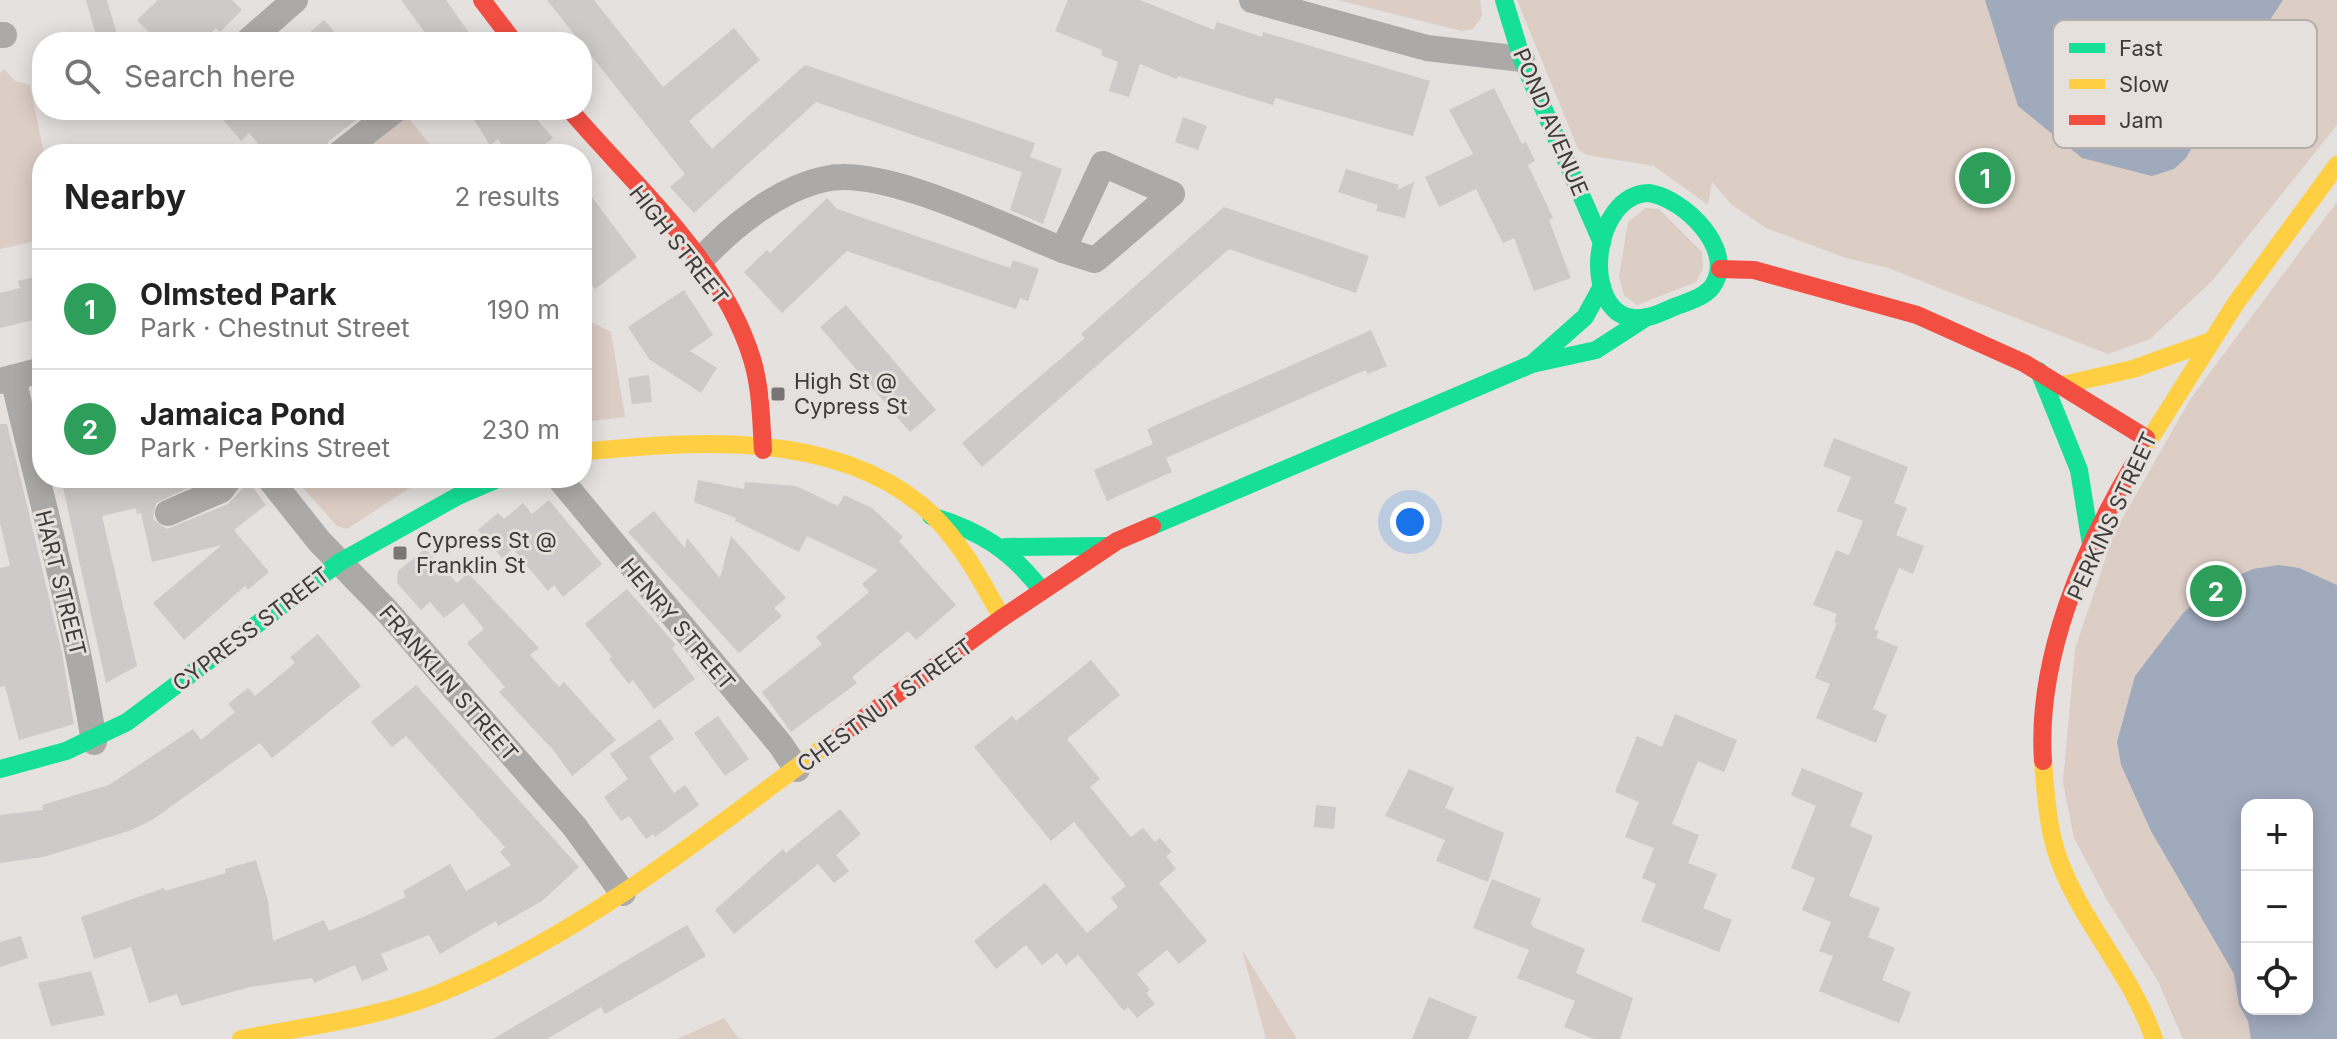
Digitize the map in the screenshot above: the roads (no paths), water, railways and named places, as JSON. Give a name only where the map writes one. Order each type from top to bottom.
[{"type":"main road","points":[[482,0],[497,32]]},
{"type":"main road","name":"POND AVENUE","points":[[1504,0],[1522,59],[1602,243]]},
{"type":"main road","name":"HIGH STREET","points":[[578,120],[699,262],[727,304],[751,356],[760,396],[763,450]]},
{"type":"main road","points":[[1565,159],[1604,183],[1634,194],[1661,195],[1676,204],[1718,252],[1720,269],[1712,286],[1702,295],[1647,317],[1628,319],[1615,312],[1602,286],[1602,243],[1611,210],[1634,194]]},
{"type":"main road","name":"PERKINS STREET","points":[[2154,1039],[2127,978],[2062,869],[2046,806],[2042,762],[2047,692],[2074,591],[2146,438],[2337,165]]},
{"type":"main road","points":[[1720,269],[1754,270],[1917,315],[1968,335],[2039,371],[2146,438]]},
{"type":"main road","name":"CHESTNUT STREET","points":[[1532,364],[1585,317],[1602,286]]},
{"type":"main road","name":"CHESTNUT STREET","points":[[241,1039],[383,1010],[440,993],[521,955],[623,893],[1002,618],[1108,546],[1532,364],[1596,350],[1647,317]]},
{"type":"main road","points":[[2062,385],[2133,369],[2211,341]]},
{"type":"main road","points":[[2039,371],[2077,461],[2092,551]]},
{"type":"main road","points":[[592,451],[677,444],[763,450],[830,459],[878,476],[931,516],[981,581],[1002,618]]},
{"type":"main road","name":"CYPRESS STREET","points":[[0,769],[36,762],[94,742],[127,722],[340,562],[477,488]]},
{"type":"main road","points":[[931,516],[965,525],[1005,547],[1042,591]]},
{"type":"main road","points":[[1005,547],[1108,546]]},
{"type":"street","points":[[258,32],[295,0]]},
{"type":"street","points":[[1252,0],[1427,48],[1522,59]]},
{"type":"street","points":[[352,144],[382,120]]},
{"type":"street","points":[[699,262],[712,248],[777,198],[826,178],[851,178],[923,194],[1063,250]]},
{"type":"street","points":[[7,380],[32,373]]},
{"type":"street","name":"HART STREET","points":[[7,380],[32,475]]},
{"type":"street","name":"HART STREET","points":[[35,488],[80,654],[94,742]]},
{"type":"street","points":[[168,513],[222,488]]},
{"type":"street","name":"FRANKLIN STREET","points":[[277,488],[574,826],[623,893]]},
{"type":"street","name":"HENRY STREET","points":[[567,488],[797,769]]},
{"type":"water","points":[[1985,0],[2283,0],[2270,20],[2053,20],[2053,134],[2018,106]]},
{"type":"water","points":[[2070,148],[2192,148],[2174,169],[2152,176],[2082,158]]},
{"type":"water","points":[[2279,565],[2299,568],[2337,585],[2337,1039],[2251,1039],[2245,1015],[2313,1015],[2313,799],[2241,799],[2241,1009],[2234,974],[2151,831],[2121,765],[2117,742],[2135,676],[2184,612],[2216,585],[2253,569]]},
{"type":"place","name":"Olmsted Park","points":[[1985,178]]},
{"type":"place","name":"High St @ Cypress St","points":[[778,394]]},
{"type":"place","name":"Cypress St @ Franklin St","points":[[400,553]]},
{"type":"place","name":"Jamaica Pond","points":[[2216,591]]}]
